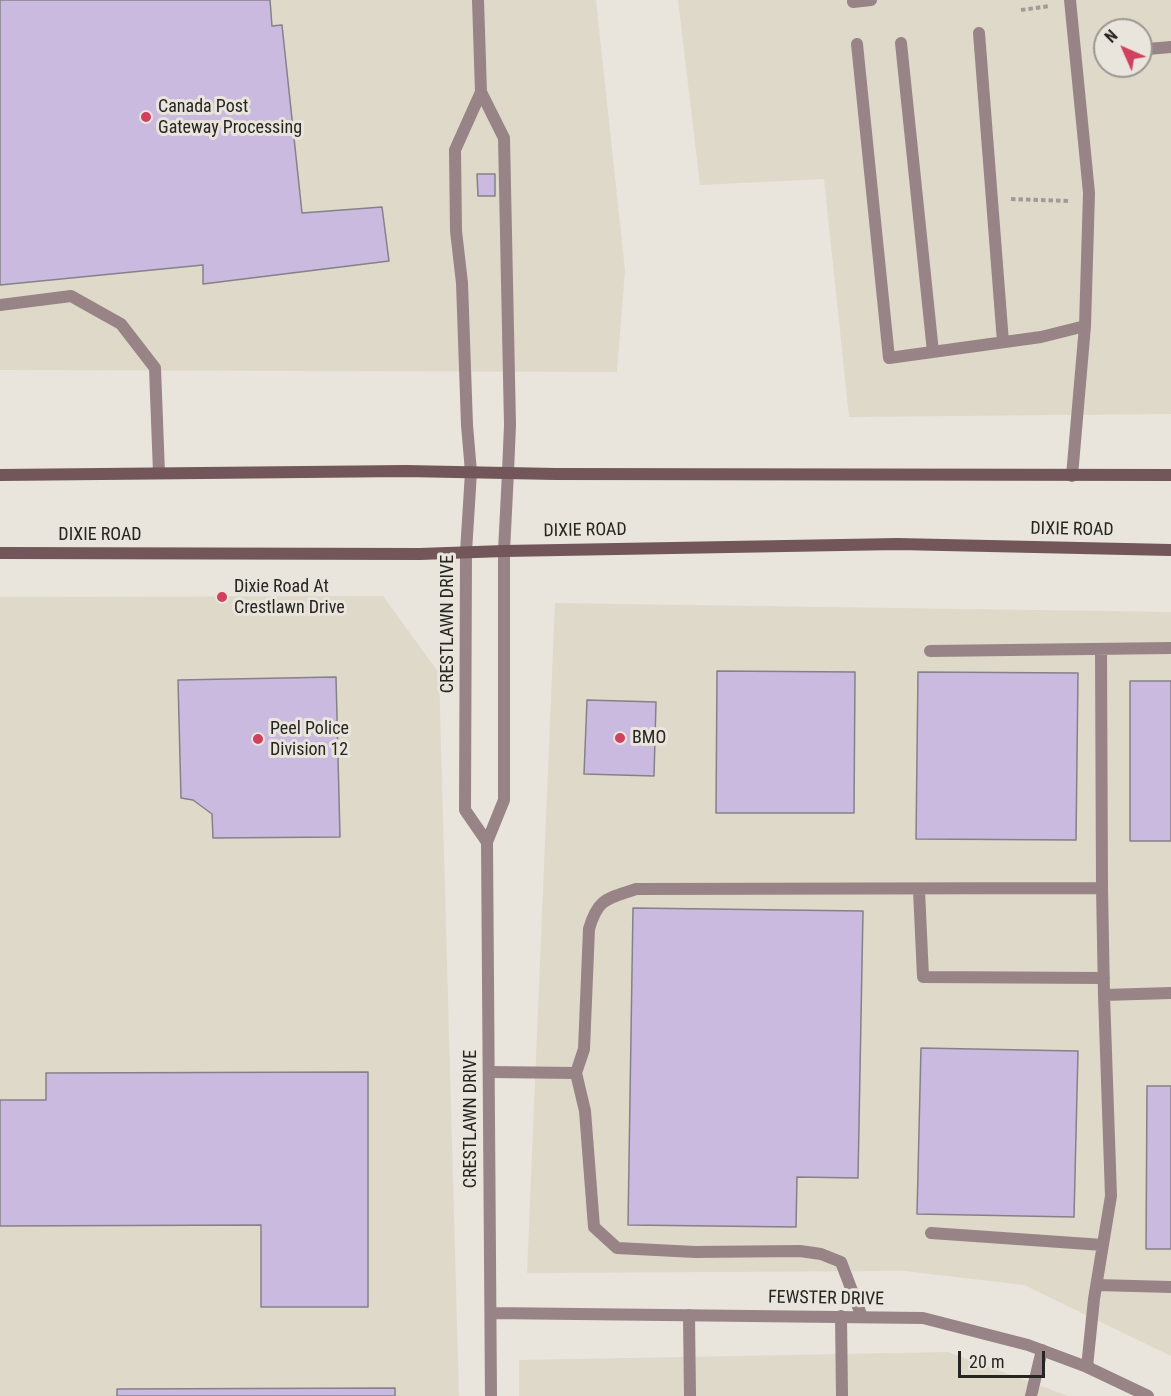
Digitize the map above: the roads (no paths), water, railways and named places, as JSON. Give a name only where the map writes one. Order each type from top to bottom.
[{"type":"main road","points":[[0,475],[471,472],[1171,475]]},
{"type":"main road","name":"DIXIE ROAD","points":[[0,553],[420,554],[898,544],[1171,550]]},
{"type":"street","points":[[478,0],[481,92]]},
{"type":"street","points":[[853,0],[853,2],[871,0]]},
{"type":"street","points":[[1070,1],[1089,202],[1085,326],[1072,476]]},
{"type":"street","points":[[979,33],[1003,342]]},
{"type":"street","points":[[901,43],[933,352]]},
{"type":"street","points":[[857,44],[889,358],[1041,337],[1085,326]]},
{"type":"street","points":[[1153,49],[1171,47]]},
{"type":"street","name":"CRESTLAWN DRIVE","points":[[481,92],[504,138],[510,425],[504,551],[504,800],[487,842],[491,1396]]},
{"type":"street","name":"CRESTLAWN DRIVE","points":[[481,92],[455,150],[456,231],[462,283],[471,472],[466,552],[465,810],[487,842]]},
{"type":"street","points":[[0,305],[71,296],[121,324],[155,368],[159,473]]},
{"type":"street","points":[[930,651],[1171,648]]},
{"type":"street","points":[[1087,1367],[1111,1196],[1102,888],[1101,649]]},
{"type":"street","points":[[862,1317],[841,1262],[821,1254],[800,1251],[695,1252],[617,1248],[594,1227],[585,1111],[576,1073],[584,1049],[589,929],[595,911],[609,899],[636,890],[1102,888]]},
{"type":"street","points":[[919,890],[923,977],[1104,978]]},
{"type":"street","points":[[1104,995],[1171,992]]},
{"type":"street","points":[[489,1072],[576,1073]]},
{"type":"street","points":[[931,1233],[1103,1245]]},
{"type":"street","points":[[1097,1285],[1171,1287]]},
{"type":"street","name":"FEWSTER DRIVE","points":[[491,1313],[924,1318],[1028,1345],[1087,1367],[1142,1395]]},
{"type":"street","points":[[689,1315],[690,1396]]},
{"type":"street","points":[[841,1316],[842,1396]]},
{"type":"street","points":[[1031,1396],[1042,1350]]},
{"type":"place","name":"Canada Post Gateway Processing","points":[[146,117]]},
{"type":"place","name":"Dixie Road At Crestlawn Drive","points":[[222,597]]},
{"type":"place","name":"BMO","points":[[620,738]]},
{"type":"place","name":"Peel Police Division 12","points":[[258,739]]}]
